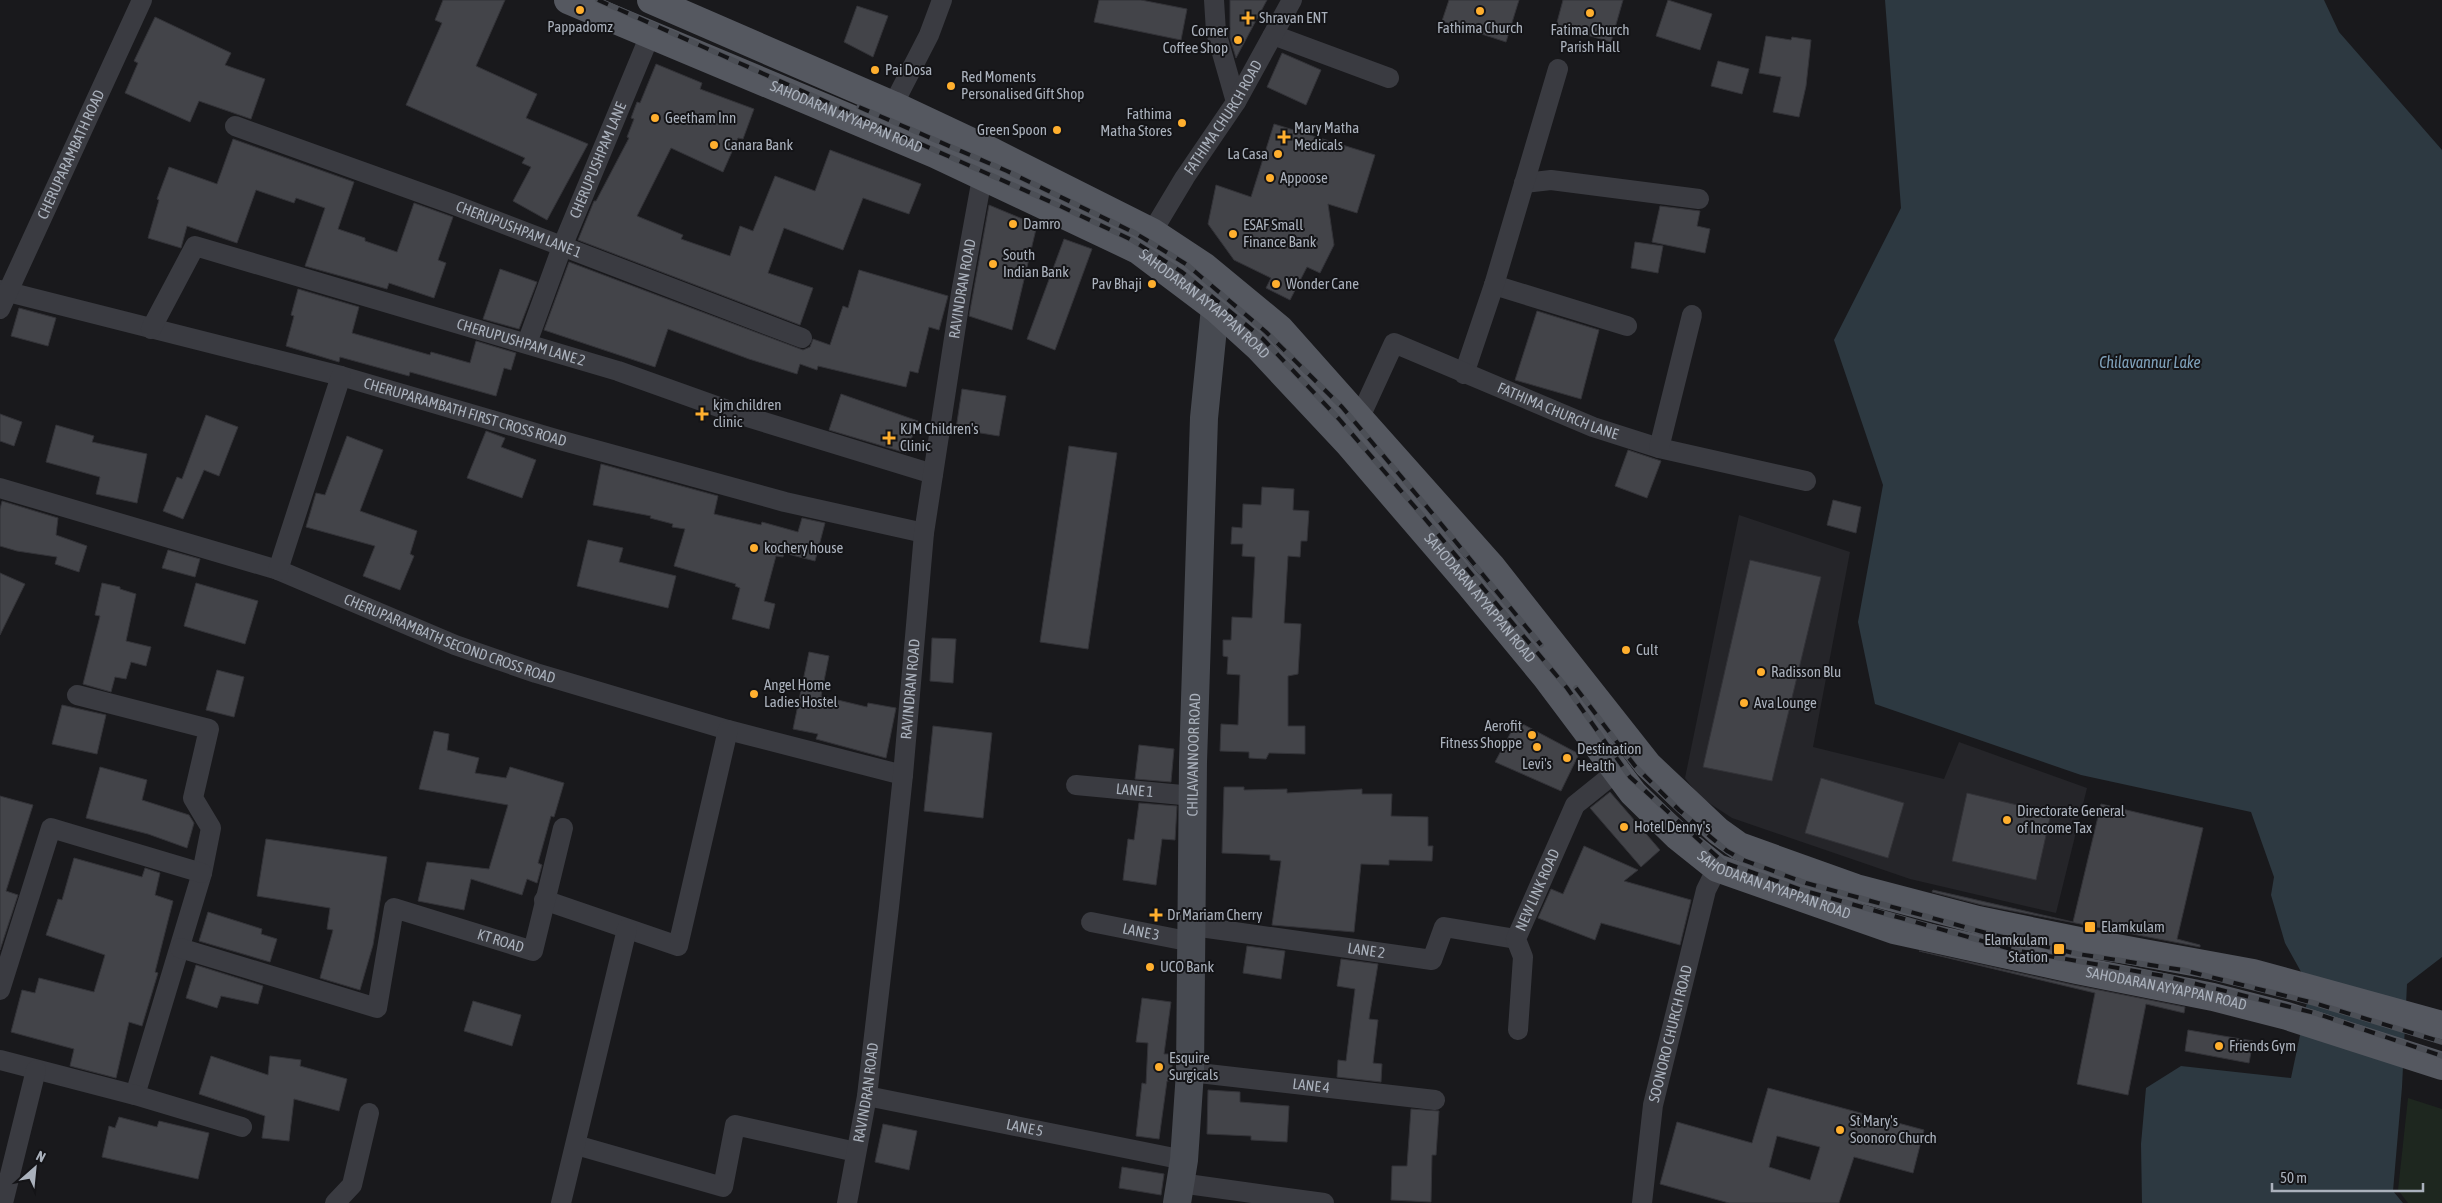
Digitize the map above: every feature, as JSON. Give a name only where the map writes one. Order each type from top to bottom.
[{"type":"main road","name":"SAHODARAN AYYAPPAN ROAD","points":[[568,0],[935,154],[982,178],[1144,241],[1205,267],[1280,329],[1491,566],[1648,766],[1718,831],[1739,846],[1856,888],[1978,920],[2089,943],[2253,973],[2432,1022]]},
{"type":"main road","name":"SAHODARAN AYYAPPAN ROAD","points":[[651,0],[893,105],[993,152],[1144,241],[1259,348],[1396,499],[1546,677],[1633,793],[1677,836],[1718,868],[1894,930],[2077,970],[2214,997],[2287,1016],[2442,1066]]},
{"type":"street","name":"CHERUPARAMBATH ROAD","points":[[2,298],[142,0]]},
{"type":"street","points":[[893,105],[929,35],[942,0]]},
{"type":"street","points":[[1214,0],[1216,32],[1236,102]]},
{"type":"street","name":"FATHIMA CHURCH ROAD","points":[[1144,241],[1236,102],[1292,0]]},
{"type":"street","points":[[1273,35],[1389,78]]},
{"type":"street","name":"CHERUPUSHPAM LANE","points":[[527,343],[562,246],[650,36]]},
{"type":"street","points":[[1464,374],[1494,285],[1558,69]]},
{"type":"street","name":"CHERUPUSHPAM LANE 1","points":[[235,126],[452,204],[802,338]]},
{"type":"street","name":"RAVINDRAN ROAD","points":[[847,1203],[867,1096],[903,775],[924,534],[960,302],[982,178]]},
{"type":"street","points":[[1524,183],[1551,180],[1699,199]]},
{"type":"street","name":"CHERUPUSHPAM LANE 2","points":[[151,329],[195,246],[618,371],[744,416],[933,474]]},
{"type":"street","points":[[1494,285],[1627,326]]},
{"type":"street","name":"CHERUPARAMBATH FIRST CROSS ROAD","points":[[2,298],[151,329],[341,376],[523,430],[776,499],[924,534]]},
{"type":"street","name":"CHILAVANNOOR ROAD","points":[[1181,1182],[1190,1072],[1193,796],[1204,418],[1215,308]]},
{"type":"street","points":[[1659,448],[1692,315]]},
{"type":"street","name":"FATHIMA CHURCH LANE","points":[[1360,417],[1394,343],[1594,427],[1659,448],[1806,481]]},
{"type":"street","points":[[278,570],[341,376]]},
{"type":"street","name":"CHERUPARAMBATH SECOND CROSS ROAD","points":[[0,488],[278,570],[455,645],[536,673],[728,730],[903,775]]},
{"type":"street","points":[[77,695],[209,729],[193,798],[211,828],[202,873],[134,1095]]},
{"type":"street","points":[[563,828],[544,900],[678,946],[728,730]]},
{"type":"street","name":"NEW LINK ROAD","points":[[1518,1030],[1523,958],[1516,939],[1575,805],[1616,772]]},
{"type":"street","name":"LANE 1","points":[[1076,785],[1193,796]]},
{"type":"street","points":[[0,990],[51,828],[202,873]]},
{"type":"street","name":"SOONORO CHURCH ROAD","points":[[1645,1202],[1653,1105],[1706,890],[1718,868]]},
{"type":"street","name":"KT ROAD","points":[[180,948],[377,1008],[394,908],[533,951],[544,900]]},
{"type":"street","name":"LANE 3","points":[[1091,922],[1192,934]]},
{"type":"street","name":"LANE 2","points":[[1192,934],[1432,960],[1444,927],[1516,939]]},
{"type":"street","points":[[561,1203],[627,929]]},
{"type":"street","points":[[0,1060],[134,1095],[242,1127]]},
{"type":"street","points":[[3,1203],[36,1070]]},
{"type":"street","name":"LANE 4","points":[[1190,1072],[1434,1100]]},
{"type":"street","name":"LANE 5","points":[[867,1096],[1181,1182],[1324,1203]]},
{"type":"street","points":[[335,1203],[352,1185],[369,1113]]},
{"type":"street","points":[[576,1145],[723,1187],[736,1125],[856,1152]]},
{"type":"shaded area","points":[[1739,515],[1850,552],[1813,747],[1944,779],[1959,742],[2087,788],[2056,913],[1910,879],[1732,818],[1700,797],[1685,778]]},
{"type":"shaded area","points":[[2408,1098],[2442,1109],[2442,1203],[2408,1203],[2398,1190]]},
{"type":"water","name":"Chilavannur Lake","points":[[1885,0],[2324,0],[2339,32],[2442,150],[2442,957],[2407,984],[2402,1087],[2393,1191],[2403,1203],[2142,1203],[2141,1144],[2146,1088],[2181,1066],[2291,1078],[2310,988],[2285,943],[2271,895],[2274,877],[2251,812],[2081,775],[1875,704],[1858,622],[1883,485],[1834,340],[1901,208]]},
{"type":"building","points":[[443,0],[505,0],[476,66],[537,94],[526,118],[588,144],[547,220],[513,201],[531,167],[522,163],[525,158],[406,105],[442,23],[435,20]]},
{"type":"building","points":[[1099,0],[1141,0],[1187,9],[1181,40],[1094,22]]},
{"type":"building","points":[[1230,0],[1267,0],[1236,58],[1230,38]]},
{"type":"building","name":"Fathima Church","points":[[1449,0],[1519,0],[1506,42],[1442,21]]},
{"type":"building","name":"Fatima Church Parish Hall","points":[[1563,0],[1623,0],[1611,42],[1556,26]]},
{"type":"building","points":[[1668,0],[1712,14],[1700,50],[1656,36]]},
{"type":"building","points":[[857,6],[888,16],[873,57],[844,42]]},
{"type":"building","points":[[155,17],[231,53],[225,65],[265,79],[251,119],[199,101],[190,122],[125,93],[138,63],[134,61]]},
{"type":"building","points":[[1766,36],[1791,40],[1792,37],[1811,40],[1806,86],[1799,117],[1773,112],[1781,77],[1759,73]]},
{"type":"building","points":[[1282,53],[1321,70],[1306,105],[1267,87]]},
{"type":"building","points":[[1718,61],[1749,69],[1742,94],[1711,86]]},
{"type":"building","points":[[656,64],[702,83],[700,89],[754,109],[743,139],[738,138],[723,172],[671,148],[637,216],[683,235],[681,239],[730,256],[740,226],[753,231],[775,176],[815,191],[830,150],[921,184],[909,214],[863,198],[843,250],[784,228],[768,273],[813,288],[800,325],[578,240],[594,201],[596,201],[629,138],[627,137],[634,119],[631,118],[637,102],[640,103]]},
{"type":"building","points":[[1274,124],[1375,155],[1357,213],[1328,204],[1334,245],[1320,273],[1307,267],[1290,300],[1266,288],[1271,278],[1234,260],[1208,224],[1216,185],[1251,197]]},
{"type":"building","points":[[233,139],[354,182],[338,229],[365,238],[365,241],[397,252],[414,203],[453,217],[438,260],[446,263],[434,298],[389,283],[387,289],[305,266],[325,208],[296,198],[294,203],[256,190],[237,243],[187,226],[181,248],[148,238],[159,200],[157,199],[169,167],[217,184]]},
{"type":"building","points":[[989,205],[1037,225],[1012,330],[969,316]]},
{"type":"building","points":[[1660,206],[1700,211],[1697,226],[1710,229],[1705,253],[1652,242]]},
{"type":"building","points":[[1064,239],[1092,249],[1055,350],[1027,339]]},
{"type":"building","points":[[1635,242],[1663,246],[1658,273],[1631,268]]},
{"type":"building","points":[[569,262],[803,350],[810,347],[813,339],[830,345],[843,306],[848,308],[859,270],[948,296],[939,330],[929,327],[918,373],[910,371],[906,387],[818,366],[817,370],[800,364],[797,374],[749,359],[668,329],[655,367],[544,330]]},
{"type":"building","points":[[500,269],[537,282],[519,329],[483,319]]},
{"type":"building","points":[[298,289],[359,307],[352,333],[430,355],[431,352],[470,363],[476,341],[516,353],[511,370],[504,368],[496,396],[410,372],[409,376],[340,357],[339,362],[286,346],[294,316],[291,315]]},
{"type":"building","points":[[19,308],[56,318],[48,346],[11,336]]},
{"type":"building","points":[[1537,311],[1599,330],[1581,399],[1515,380]]},
{"type":"building","points":[[962,389],[1006,396],[999,436],[956,429]]},
{"type":"building","points":[[841,394],[918,421],[906,453],[829,430]]},
{"type":"building","points":[[0,414],[22,422],[14,446],[0,441]]},
{"type":"building","points":[[206,415],[238,427],[219,476],[204,470],[183,519],[163,511],[177,477],[182,479]]},
{"type":"building","points":[[56,425],[94,436],[92,442],[147,454],[137,503],[96,494],[100,477],[46,462]]},
{"type":"building","points":[[486,431],[505,438],[501,447],[536,460],[522,498],[467,478]]},
{"type":"building","points":[[347,436],[383,450],[360,511],[417,531],[410,554],[414,556],[400,590],[363,576],[375,546],[306,527],[316,493],[325,495]]},
{"type":"building","points":[[1069,446],[1117,453],[1088,649],[1040,642]]},
{"type":"building","points":[[1628,450],[1661,461],[1647,498],[1615,486]]},
{"type":"building","points":[[601,464],[718,496],[714,514],[761,525],[762,522],[798,532],[802,518],[825,523],[815,561],[784,553],[783,557],[776,556],[764,601],[775,604],[769,629],[732,619],[740,588],[735,586],[736,584],[674,566],[685,529],[672,527],[673,524],[650,518],[651,516],[593,505]]},
{"type":"building","points":[[1262,487],[1294,489],[1293,510],[1309,511],[1307,541],[1301,541],[1300,557],[1288,556],[1284,623],[1301,624],[1298,674],[1288,676],[1288,726],[1305,726],[1305,754],[1269,753],[1266,759],[1249,758],[1249,752],[1220,751],[1221,724],[1238,725],[1240,675],[1227,674],[1228,657],[1223,656],[1223,640],[1231,640],[1232,617],[1252,618],[1255,557],[1242,556],[1243,544],[1231,544],[1232,527],[1242,528],[1243,504],[1261,505]]},
{"type":"building","points":[[1833,500],[1861,507],[1856,533],[1827,525]]},
{"type":"building","points":[[2,501],[58,518],[56,535],[87,546],[79,572],[55,564],[57,557],[17,551],[0,546],[0,509]]},
{"type":"building","points":[[588,540],[623,548],[619,562],[676,576],[668,608],[577,586]]},
{"type":"building","points":[[168,550],[200,559],[195,577],[162,568]]},
{"type":"building","name":"Radisson Blu","points":[[1750,560],[1821,577],[1772,781],[1703,767]]},
{"type":"building","points":[[0,573],[25,584],[0,635]]},
{"type":"building","points":[[102,583],[120,587],[120,589],[136,594],[126,641],[151,647],[146,666],[131,662],[126,679],[115,677],[111,692],[83,684],[100,616],[95,615]]},
{"type":"building","points":[[196,583],[258,601],[245,644],[184,626]]},
{"type":"building","points":[[932,638],[956,639],[953,683],[930,681]]},
{"type":"building","points":[[809,652],[829,656],[821,696],[867,707],[868,703],[896,708],[886,758],[816,739],[818,734],[793,729]]},
{"type":"building","points":[[217,670],[244,677],[234,717],[206,710]]},
{"type":"building","points":[[62,705],[106,715],[97,754],[52,744]]},
{"type":"building","points":[[1517,721],[1579,754],[1561,791],[1495,762]]},
{"type":"building","points":[[933,726],[992,733],[983,818],[924,811]]},
{"type":"building","points":[[434,731],[449,734],[447,750],[479,758],[475,773],[506,778],[510,767],[564,783],[554,817],[551,816],[538,863],[542,865],[537,883],[527,879],[522,895],[471,879],[464,910],[418,901],[427,862],[489,869],[508,805],[419,789]]},
{"type":"building","points":[[1139,745],[1174,749],[1171,782],[1135,779]]},
{"type":"building","points":[[100,767],[147,780],[142,800],[189,815],[194,823],[187,848],[148,834],[86,818]]},
{"type":"building","points":[[1821,778],[1904,803],[1888,858],[1805,833]]},
{"type":"building","points":[[1224,787],[1244,787],[1244,790],[1287,789],[1287,793],[1362,789],[1362,794],[1392,794],[1391,816],[1428,817],[1428,846],[1433,846],[1432,861],[1389,860],[1389,865],[1361,864],[1354,932],[1272,925],[1281,861],[1270,860],[1270,855],[1222,853]]},
{"type":"building","points":[[1610,792],[1660,850],[1641,867],[1590,808]]},
{"type":"building","points":[[1967,793],[2051,813],[2036,880],[1952,861]]},
{"type":"building","points":[[0,796],[33,805],[6,891],[18,895],[0,950]]},
{"type":"building","points":[[1139,803],[1177,806],[1175,840],[1162,839],[1156,885],[1123,880],[1128,839],[1134,840]]},
{"type":"building","points":[[2101,804],[2203,828],[2177,939],[2200,945],[2200,947],[1982,905],[1932,892],[1933,890],[2073,922]]},
{"type":"building","points":[[266,839],[387,857],[373,945],[360,990],[320,978],[333,930],[327,929],[330,908],[257,896]]},
{"type":"building","points":[[1584,846],[1638,870],[1624,881],[1691,900],[1680,945],[1601,923],[1595,940],[1538,918],[1551,889],[1563,894]]},
{"type":"building","points":[[74,858],[142,877],[145,868],[160,873],[155,895],[173,901],[155,972],[158,973],[142,1026],[129,1022],[116,1078],[70,1066],[74,1049],[11,1032],[22,990],[35,993],[39,978],[94,992],[105,955],[46,935],[58,899],[62,900]]},
{"type":"building","points":[[208,912],[262,929],[261,934],[277,939],[270,962],[199,941]]},
{"type":"building","points":[[1247,946],[1285,951],[1281,979],[1243,973]]},
{"type":"building","points":[[1919,951],[2185,1007],[2184,1013],[2146,1004],[2128,1095],[2077,1084],[2095,993]]},
{"type":"building","points":[[1341,959],[1378,964],[1369,1019],[1378,1020],[1373,1063],[1382,1064],[1381,1082],[1337,1077],[1338,1060],[1346,1061],[1355,989],[1337,986]]},
{"type":"building","points":[[196,965],[263,986],[258,1004],[221,996],[217,1008],[186,998]]},
{"type":"building","points":[[1142,998],[1171,1002],[1164,1054],[1173,1054],[1171,1081],[1167,1081],[1159,1139],[1136,1136],[1142,1083],[1146,1084],[1148,1043],[1136,1042]]},
{"type":"building","points":[[473,1001],[521,1015],[512,1046],[464,1031]]},
{"type":"building","name":"Friends Gym","points":[[2188,1030],[2253,1041],[2249,1063],[2185,1051]]},
{"type":"building","points":[[211,1056],[268,1075],[270,1056],[301,1060],[300,1066],[347,1079],[339,1111],[294,1099],[289,1141],[262,1138],[265,1116],[199,1094]]},
{"type":"building","points":[[1768,1088],[1924,1130],[1913,1173],[1854,1157],[1839,1203],[1729,1203],[1660,1184],[1677,1122],[1752,1143]],"holes":[[[1777,1136],[1820,1147],[1810,1180],[1769,1167]]]},
{"type":"building","points":[[1208,1090],[1240,1092],[1240,1102],[1289,1106],[1287,1142],[1251,1140],[1251,1136],[1207,1134]]},
{"type":"building","points":[[1411,1109],[1439,1111],[1436,1155],[1432,1155],[1431,1202],[1391,1200],[1392,1166],[1407,1166]]},
{"type":"building","points":[[119,1117],[157,1127],[159,1121],[209,1133],[198,1179],[102,1157],[109,1126],[115,1128]]},
{"type":"building","points":[[883,1124],[917,1131],[909,1170],[875,1162]]},
{"type":"building","points":[[1122,1167],[1164,1174],[1161,1195],[1119,1188]]},
{"type":"railway","points":[[598,0],[1060,206],[1132,240],[1182,272],[1262,338],[1339,419],[1567,688],[1630,777],[1723,862],[1802,890],[2014,950],[2164,976],[2315,1013],[2442,1056]]},
{"type":"railway","points":[[859,107],[1007,171],[1135,233],[1186,264],[1266,332],[1342,407],[1541,645]]},
{"type":"railway","points":[[1576,688],[1635,766],[1679,810],[1727,851],[1743,860],[1806,883],[1990,934],[2078,954],[2183,970],[2314,1003],[2442,1042]]},
{"type":"place","name":"Pappadomz","points":[[580,10]]},
{"type":"place","name":"Fathima Church","points":[[1480,11]]},
{"type":"place","name":"Fatima Church Parish Hall","points":[[1590,13]]},
{"type":"place","name":"Shravan ENT","points":[[1248,18]]},
{"type":"place","name":"Corner Coffee Shop","points":[[1238,40]]},
{"type":"place","name":"Pai Dosa","points":[[875,70]]},
{"type":"place","name":"Red Moments Personalised Gift Shop","points":[[951,86]]},
{"type":"place","name":"Geetham Inn","points":[[655,118]]},
{"type":"place","name":"Fathima Matha Stores","points":[[1182,123]]},
{"type":"place","name":"Green Spoon","points":[[1057,130]]},
{"type":"place","name":"Mary Matha Medicals","points":[[1284,137]]},
{"type":"place","name":"Canara Bank","points":[[714,145]]},
{"type":"place","name":"La Casa","points":[[1278,154]]},
{"type":"place","name":"Appoose","points":[[1270,178]]},
{"type":"place","name":"Damro","points":[[1013,224]]},
{"type":"place","name":"ESAF Small Finance Bank","points":[[1233,234]]},
{"type":"place","name":"South Indian Bank","points":[[993,264]]},
{"type":"place","name":"Pav Bhaji","points":[[1152,284]]},
{"type":"place","name":"Wonder Cane","points":[[1276,284]]},
{"type":"place","name":"kjm children clinic","points":[[702,414]]},
{"type":"place","name":"KJM Children's Clinic","points":[[889,438]]},
{"type":"place","name":"kochery house","points":[[754,548]]},
{"type":"place","name":"Cult","points":[[1626,650]]},
{"type":"place","name":"Radisson Blu","points":[[1761,672]]},
{"type":"place","name":"Angel Home Ladies Hostel","points":[[754,694]]},
{"type":"place","name":"Ava Lounge","points":[[1744,703]]},
{"type":"place","name":"Aerofit Fitness Shoppe","points":[[1532,735]]},
{"type":"place","name":"Levi's","points":[[1537,747]]},
{"type":"place","name":"Destination Health","points":[[1567,758]]},
{"type":"place","name":"Directorate General of Income Tax","points":[[2007,820]]},
{"type":"place","name":"Hotel Denny's","points":[[1624,827]]},
{"type":"place","name":"Dr Mariam Cherry","points":[[1156,915]]},
{"type":"place","name":"Elamkulam","points":[[2090,927]]},
{"type":"place","name":"Elamkulam Station","points":[[2059,949]]},
{"type":"place","name":"UCO Bank","points":[[1150,967]]},
{"type":"place","name":"Friends Gym","points":[[2219,1046]]},
{"type":"place","name":"Esquire Surgicals","points":[[1159,1067]]},
{"type":"place","name":"St Mary's Soonoro Church","points":[[1840,1130]]}]
